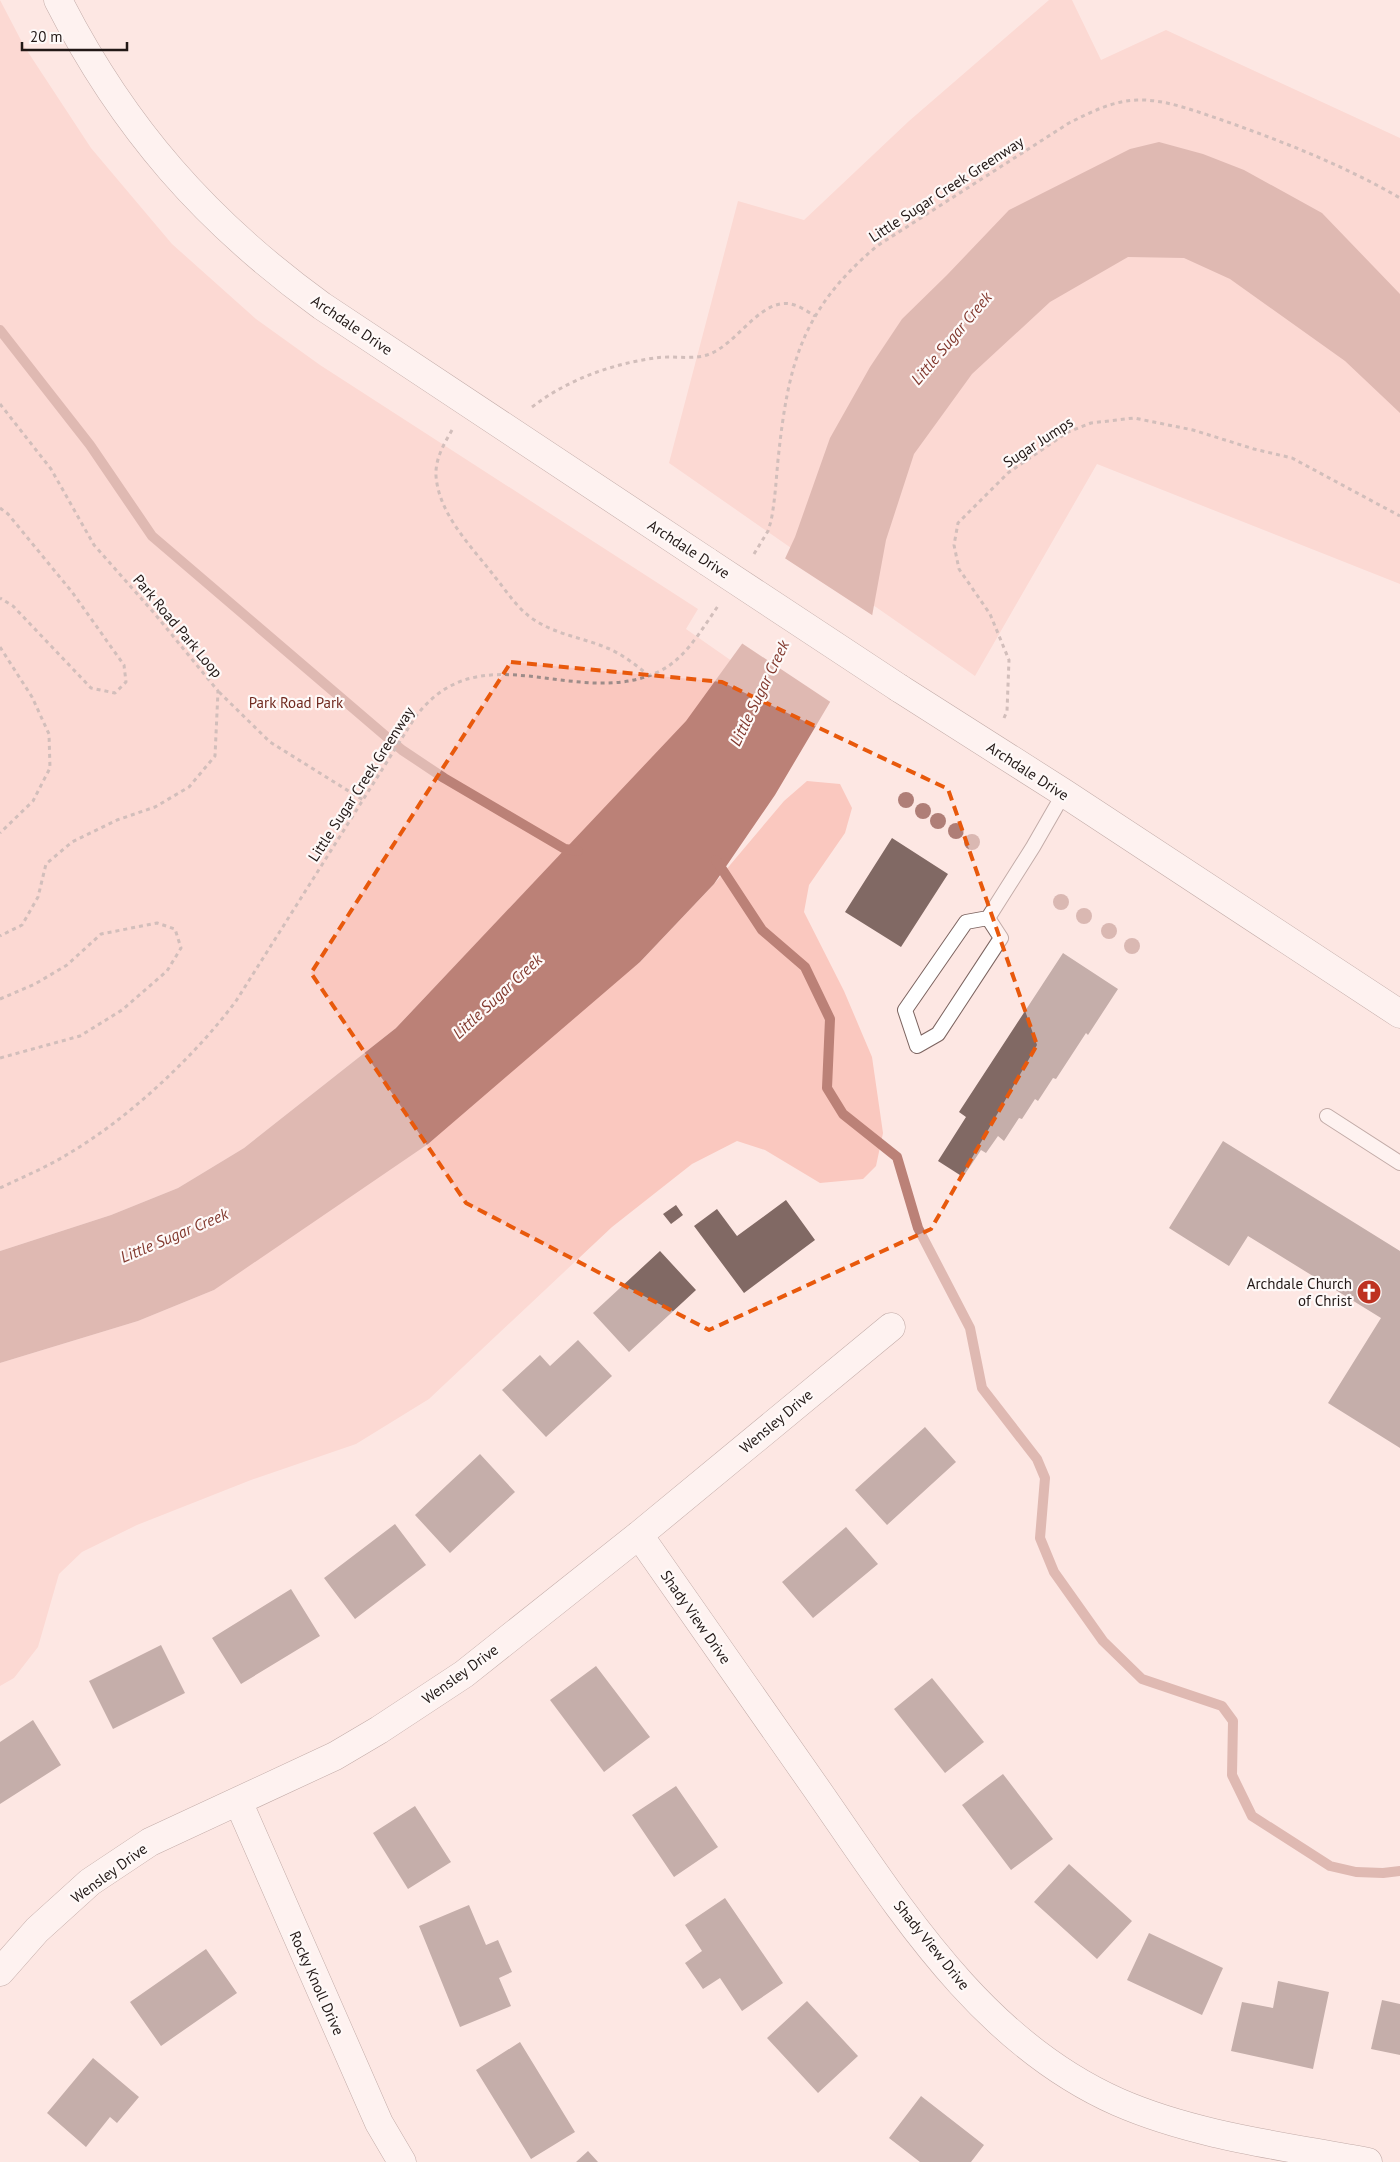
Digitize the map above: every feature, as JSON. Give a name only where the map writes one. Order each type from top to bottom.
[{"type":"street","name":"Archdale Drive","points":[[58,0],[89,58],[135,128],[158,156],[217,219],[283,278],[508,430],[899,688],[1064,793],[1400,1014]]},
{"type":"street","name":"Wensley Drive","points":[[0,1972],[37,1930],[90,1882],[150,1842],[335,1756],[380,1730],[464,1674],[638,1535],[891,1327]]},
{"type":"street","name":"Shady View Drive","points":[[638,1535],[903,1912],[953,1976],[1012,2034],[1054,2067],[1117,2101],[1184,2126],[1368,2162]]},
{"type":"street","name":"Rocky Knoll Drive","points":[[238,1801],[379,2123],[402,2162]]},
{"type":"lane","points":[[988,918],[1001,938],[938,1034],[917,1046],[905,1010],[966,922],[988,918],[1033,847],[1064,793]]},
{"type":"lane","points":[[1327,1116],[1400,1163]]},
{"type":"path","name":"Little Sugar Creek Greenway","points":[[749,561],[768,531],[771,521],[786,400],[792,368],[806,330],[836,288],[877,246],[1039,141],[1087,114],[1110,104],[1135,100],[1186,108],[1271,138],[1341,166],[1400,198]]},
{"type":"path","points":[[508,430],[544,398],[570,383],[610,368],[656,358],[701,356],[712,353],[726,345],[764,311],[777,304],[790,303],[816,316]]},
{"type":"path","name":"Park Road Park Loop","points":[[0,404],[51,469],[94,545],[154,613],[218,691],[215,756],[189,787],[155,807],[118,820],[72,842],[46,864],[38,898],[22,925],[0,936]]},
{"type":"path","points":[[469,404],[444,445],[437,465],[439,489],[453,522],[524,614],[547,628],[608,648],[648,676]]},
{"type":"path","name":"Sugar Jumps","points":[[992,747],[1007,711],[1008,660],[990,614],[959,570],[954,545],[958,523],[1008,473],[1068,432],[1091,423],[1134,418],[1194,430],[1254,449],[1292,458],[1400,516]]},
{"type":"path","points":[[0,508],[8,514],[72,592],[124,665],[126,682],[115,693],[91,688],[13,606],[0,598]]},
{"type":"path","name":"Little Sugar Creek Greenway","points":[[0,1188],[44,1167],[85,1143],[139,1101],[207,1037],[236,1001],[414,720],[429,702],[445,689],[467,679],[486,674],[517,674],[573,682],[608,683],[625,682],[648,676],[660,671],[678,658],[699,634],[722,600]]},
{"type":"path","points":[[0,647],[32,697],[49,734],[50,768],[33,801],[0,833]]},
{"type":"path","points":[[218,691],[270,742],[363,800]]},
{"type":"path","points":[[0,999],[36,984],[68,965],[101,934],[157,923],[175,929],[181,948],[168,971],[122,1010],[80,1036],[0,1058]]},
{"type":"highlighted area","points":[[511,662],[722,682],[948,789],[1037,1045],[931,1229],[709,1330],[466,1203],[311,973]]},
{"type":"green space","name":"Park Road Park","points":[[0,0],[24,46],[91,148],[172,244],[256,319],[320,365],[698,609],[686,629],[739,666],[396,1028],[244,1148],[178,1188],[111,1215],[0,1251]]},
{"type":"green space","points":[[1049,0],[1072,0],[1101,60],[1166,30],[1400,138],[1400,584],[1097,464],[975,676],[669,463],[738,201],[804,220],[909,121]]},
{"type":"green space","points":[[807,781],[840,784],[852,808],[845,833],[809,885],[804,912],[844,991],[872,1057],[883,1133],[876,1166],[863,1179],[820,1183],[765,1150],[737,1141],[692,1164],[612,1227],[429,1399],[356,1444],[251,1480],[137,1525],[82,1552],[59,1574],[38,1647],[14,1678],[0,1686],[0,1363],[138,1321],[214,1290],[640,962],[714,884],[784,801]]},
{"type":"water","name":"Little Sugar Creek","points":[[1159,142],[1203,154],[1244,170],[1322,213],[1400,294],[1400,413],[1345,361],[1230,279],[1184,258],[1128,257],[1050,302],[972,374],[914,454],[886,540],[868,638],[775,795],[714,884],[640,962],[428,1144],[214,1290],[138,1321],[0,1363],[0,1251],[111,1215],[178,1188],[244,1148],[396,1028],[686,721],[752,630],[795,537],[830,438],[870,367],[902,319],[1009,210],[1130,149]]},
{"type":"pier","points":[[783,557],[875,617],[870,639],[832,703],[740,642],[750,628]]},
{"type":"building","points":[[892,838],[948,874],[901,947],[845,912]]},
{"type":"building","points":[[1063,953],[1118,989],[1088,1035],[1086,1033],[1056,1079],[1053,1078],[1038,1101],[1035,1099],[1022,1119],[1019,1118],[1004,1141],[998,1136],[986,1153],[981,1150],[963,1177],[938,1161],[966,1117],[959,1112]]},
{"type":"building","name":"Archdale Church of Christ","points":[[1223,1141],[1400,1251],[1400,1448],[1328,1403],[1381,1318],[1248,1236],[1229,1266],[1169,1228]]},
{"type":"building","points":[[786,1200],[815,1240],[744,1293],[694,1226],[717,1209],[737,1236]]},
{"type":"building","points":[[676,1205],[683,1215],[671,1224],[663,1214]]},
{"type":"building","points":[[660,1251],[696,1290],[629,1352],[593,1313]]},
{"type":"building","points":[[578,1340],[612,1376],[546,1437],[502,1390],[540,1355],[550,1366]]},
{"type":"building","points":[[925,1427],[956,1462],[887,1525],[855,1490]]},
{"type":"building","points":[[480,1454],[515,1492],[450,1553],[415,1515]]},
{"type":"building","points":[[395,1524],[426,1565],[355,1619],[324,1578]]},
{"type":"building","points":[[846,1527],[878,1564],[813,1618],[782,1582]]},
{"type":"building","points":[[291,1589],[320,1636],[241,1684],[212,1638]]},
{"type":"building","points":[[161,1645],[185,1693],[113,1729],[89,1681]]},
{"type":"building","points":[[596,1666],[650,1737],[604,1772],[550,1700]]},
{"type":"building","points":[[932,1678],[984,1742],[945,1773],[894,1709]]},
{"type":"building","points":[[33,1720],[61,1765],[0,1804],[0,1742]]},
{"type":"building","points":[[1003,1774],[1053,1839],[1011,1870],[962,1805]]},
{"type":"building","points":[[676,1786],[718,1847],[674,1877],[632,1815]]},
{"type":"building","points":[[415,1806],[451,1862],[408,1889],[373,1833]]},
{"type":"building","points":[[1069,1864],[1132,1921],[1097,1959],[1034,1902]]},
{"type":"building","points":[[725,1898],[783,1983],[742,2011],[720,1978],[703,1989],[685,1963],[702,1951],[685,1925]]},
{"type":"building","points":[[469,1905],[486,1945],[498,1940],[512,1972],[499,1978],[511,2006],[460,2027],[419,1926]]},
{"type":"building","points":[[1149,1933],[1223,1968],[1202,2015],[1127,1980]]},
{"type":"building","points":[[206,1949],[237,1993],[161,2046],[130,2002]]},
{"type":"building","points":[[1278,1981],[1329,1992],[1313,2069],[1231,2051],[1242,2002],[1273,2008]]},
{"type":"building","points":[[1382,2000],[1400,2004],[1400,2055],[1371,2049]]},
{"type":"building","points":[[807,2001],[858,2056],[818,2093],[767,2038]]},
{"type":"building","points":[[520,2042],[575,2132],[531,2159],[476,2070]]},
{"type":"building","points":[[93,2058],[139,2097],[117,2123],[110,2117],[86,2147],[47,2113]]},
{"type":"building","points":[[921,2096],[984,2145],[971,2162],[920,2162],[889,2138]]},
{"type":"building","points":[[588,2151],[598,2162],[576,2162]]},
{"type":"waterway","points":[[0,330],[90,445],[152,536],[402,750],[444,778],[565,849],[578,851]]},
{"type":"waterway","points":[[716,860],[762,930],[805,967],[830,1019],[827,1088],[843,1114],[897,1157],[918,1228],[970,1328],[982,1388],[1037,1459],[1045,1478],[1040,1538],[1054,1572],[1103,1641],[1142,1679],[1222,1706],[1233,1721],[1232,1775],[1252,1816],[1330,1866],[1356,1872],[1383,1873],[1400,1871]]},
{"type":"place","name":"Archdale Church of Christ","points":[[1369,1292]]}]
